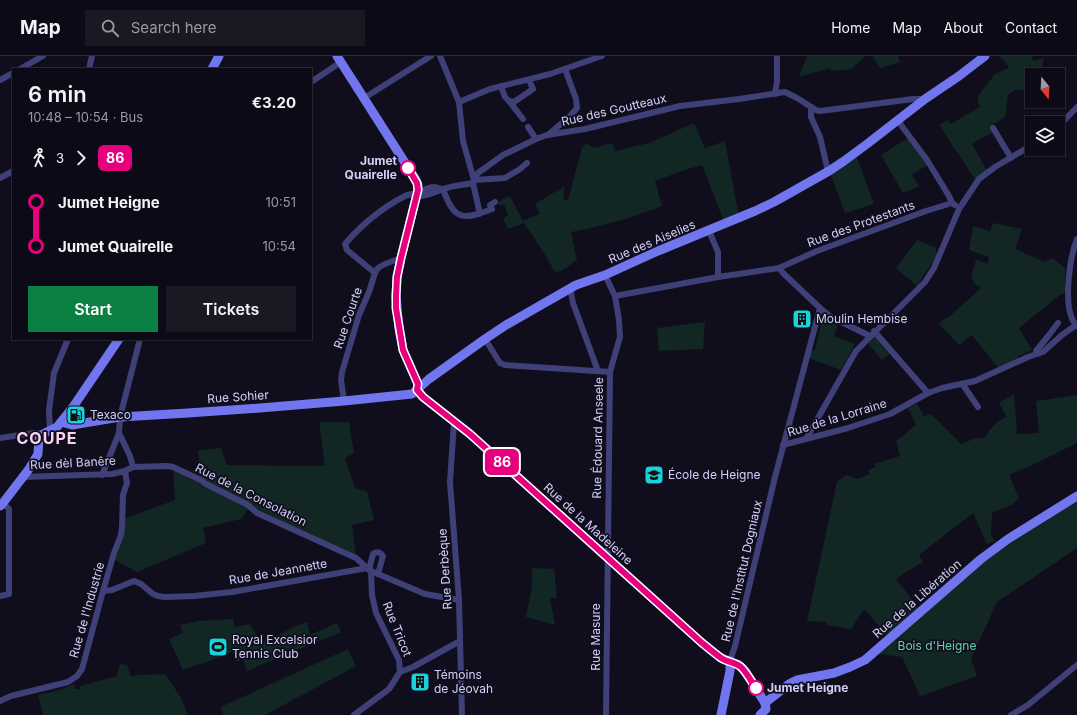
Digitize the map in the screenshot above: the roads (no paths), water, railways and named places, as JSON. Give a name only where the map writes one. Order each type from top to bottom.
[{"type":"street","points":[[22,68],[44,56]]},
{"type":"street","points":[[89,68],[92,56]]},
{"type":"street","points":[[213,68],[219,56]]},
{"type":"street","points":[[364,98],[431,56]]},
{"type":"street","points":[[440,56],[459,102],[463,141],[474,181],[479,214]]},
{"type":"street","points":[[459,102],[490,89],[550,74],[602,56]]},
{"type":"street","points":[[775,94],[777,81],[777,56]]},
{"type":"street","name":"Rue des Aiselies","points":[[417,390],[429,379],[506,325],[570,288],[580,283],[605,275],[774,202],[829,171],[985,56]]},
{"type":"street","points":[[312,81],[339,59],[416,180],[418,187],[417,193],[397,277],[396,308],[403,350],[418,384],[417,390]]},
{"type":"street","points":[[547,135],[570,116],[577,108],[576,99],[565,69]]},
{"type":"street","points":[[0,80],[12,74]]},
{"type":"street","points":[[509,101],[514,102],[533,89],[529,80]]},
{"type":"street","points":[[501,86],[505,97],[522,120]]},
{"type":"street","name":"Rue des Goutteaux","points":[[474,181],[478,173],[503,155],[547,135],[585,130],[680,106],[785,92],[811,107]]},
{"type":"street","points":[[811,107],[816,110],[825,110],[913,99],[925,99]]},
{"type":"street","points":[[811,107],[811,117],[820,137],[829,171]]},
{"type":"street","points":[[1065,119],[1077,108]]},
{"type":"street","points":[[899,119],[927,160],[952,203],[959,209]]},
{"type":"street","points":[[528,127],[536,139]]},
{"type":"street","points":[[993,128],[1011,158]]},
{"type":"street","points":[[806,440],[856,351],[925,282],[934,268],[959,209],[979,179],[1025,149]]},
{"type":"street","points":[[401,258],[378,268],[375,273],[346,250],[345,244],[354,234],[382,211],[404,197],[417,193],[424,196],[443,189],[474,181],[505,178],[527,163]]},
{"type":"street","points":[[0,178],[12,172]]},
{"type":"street","points":[[443,189],[452,210],[458,215],[463,216],[479,214],[492,209],[490,205],[495,202]]},
{"type":"street","name":"Rue des Protestants","points":[[615,296],[718,277],[779,268],[817,251],[952,203]]},
{"type":"street","points":[[709,231],[718,252],[718,277]]},
{"type":"street","points":[[1076,326],[1070,314],[1068,299],[1069,273],[1077,239]]},
{"type":"street","points":[[779,268],[782,273],[832,317],[872,334],[928,394]]},
{"type":"street","name":"Rue Courte","points":[[344,401],[341,380],[342,372],[359,315],[375,273]]},
{"type":"street","name":"Rue Édouard Anseele","points":[[605,275],[615,296],[620,337],[610,372],[608,558]]},
{"type":"street","points":[[570,288],[573,303],[598,372]]},
{"type":"street","name":"Rue de l'Institut Dogniaux","points":[[730,666],[775,477],[820,308]]},
{"type":"street","points":[[1037,354],[1036,351],[1058,323]]},
{"type":"street","name":"Rue de la Lorraine","points":[[783,446],[888,415],[942,388],[975,381],[1028,357],[1043,352],[1062,335],[1076,326]]},
{"type":"street","points":[[485,339],[500,362],[505,365],[610,372]]},
{"type":"street","points":[[46,433],[54,373],[68,340]]},
{"type":"street","points":[[0,596],[9,594],[9,509],[1,504],[21,479],[38,454],[39,438],[57,427],[73,407],[118,340]]},
{"type":"street","points":[[102,475],[119,433],[120,417],[140,340]]},
{"type":"street","points":[[963,384],[978,407]]},
{"type":"street","name":"Rue Sohier","points":[[63,418],[72,425],[120,417],[403,396],[412,394],[417,390]]},
{"type":"street","name":"Rue de la Madeleine","points":[[417,390],[423,397],[470,434],[701,642],[726,661],[730,666],[739,666],[745,671],[766,710]]},
{"type":"street","name":"Rue Derbèque","points":[[454,422],[450,482],[459,600],[462,715]]},
{"type":"street","points":[[0,438],[34,432],[46,433]]},
{"type":"street","points":[[119,433],[130,456],[133,467]]},
{"type":"street","name":"Rue dèl Banêre","points":[[21,479],[23,477],[112,474],[133,467],[167,463]]},
{"type":"street","name":"Rue de la Consolation","points":[[167,463],[248,505],[257,512],[356,558],[369,570]]},
{"type":"street","name":"Rue de l'Industrie","points":[[0,701],[11,696],[68,682],[74,679],[82,669],[114,553],[121,535],[122,495],[127,483],[125,470]]},
{"type":"street","name":"Rue de la Libération","points":[[766,710],[789,684],[797,680],[834,673],[864,660],[981,559],[1008,539],[1077,496]]},
{"type":"street","points":[[378,574],[383,556],[379,552],[376,552],[372,554],[369,570],[378,574],[425,594],[459,600]]},
{"type":"street","name":"Rue Masure","points":[[606,715],[608,558]]},
{"type":"street","name":"Rue de Jeannette","points":[[103,591],[112,590],[134,581],[150,593],[158,596],[194,596],[369,570]]},
{"type":"street","name":"Rue Tricot","points":[[369,570],[376,613],[399,660],[400,672]]},
{"type":"street","points":[[354,715],[390,689],[400,672],[413,667],[460,641]]},
{"type":"street","points":[[721,715],[730,666]]},
{"type":"street","points":[[1011,715],[1028,705],[1077,666]]},
{"type":"place","name":"Jumet Quairelle","points":[[408,168]]},
{"type":"place","name":"Moulin Hembise","points":[[802,319]]},
{"type":"place","name":"Texaco","points":[[76,415]]},
{"type":"place","name":"École de Heigne","points":[[654,475]]},
{"type":"place","name":"Royal Excelsior Tennis Club","points":[[218,647]]},
{"type":"place","name":"Témoins de Jéovah","points":[[420,682]]},
{"type":"place","name":"Jumet Heigne","points":[[756,688]]},
{"type":"district","name":"COUPE","points":[[47,438]]},
{"type":"park label","name":"Bois d'Heigne","points":[[937,646]]}]
